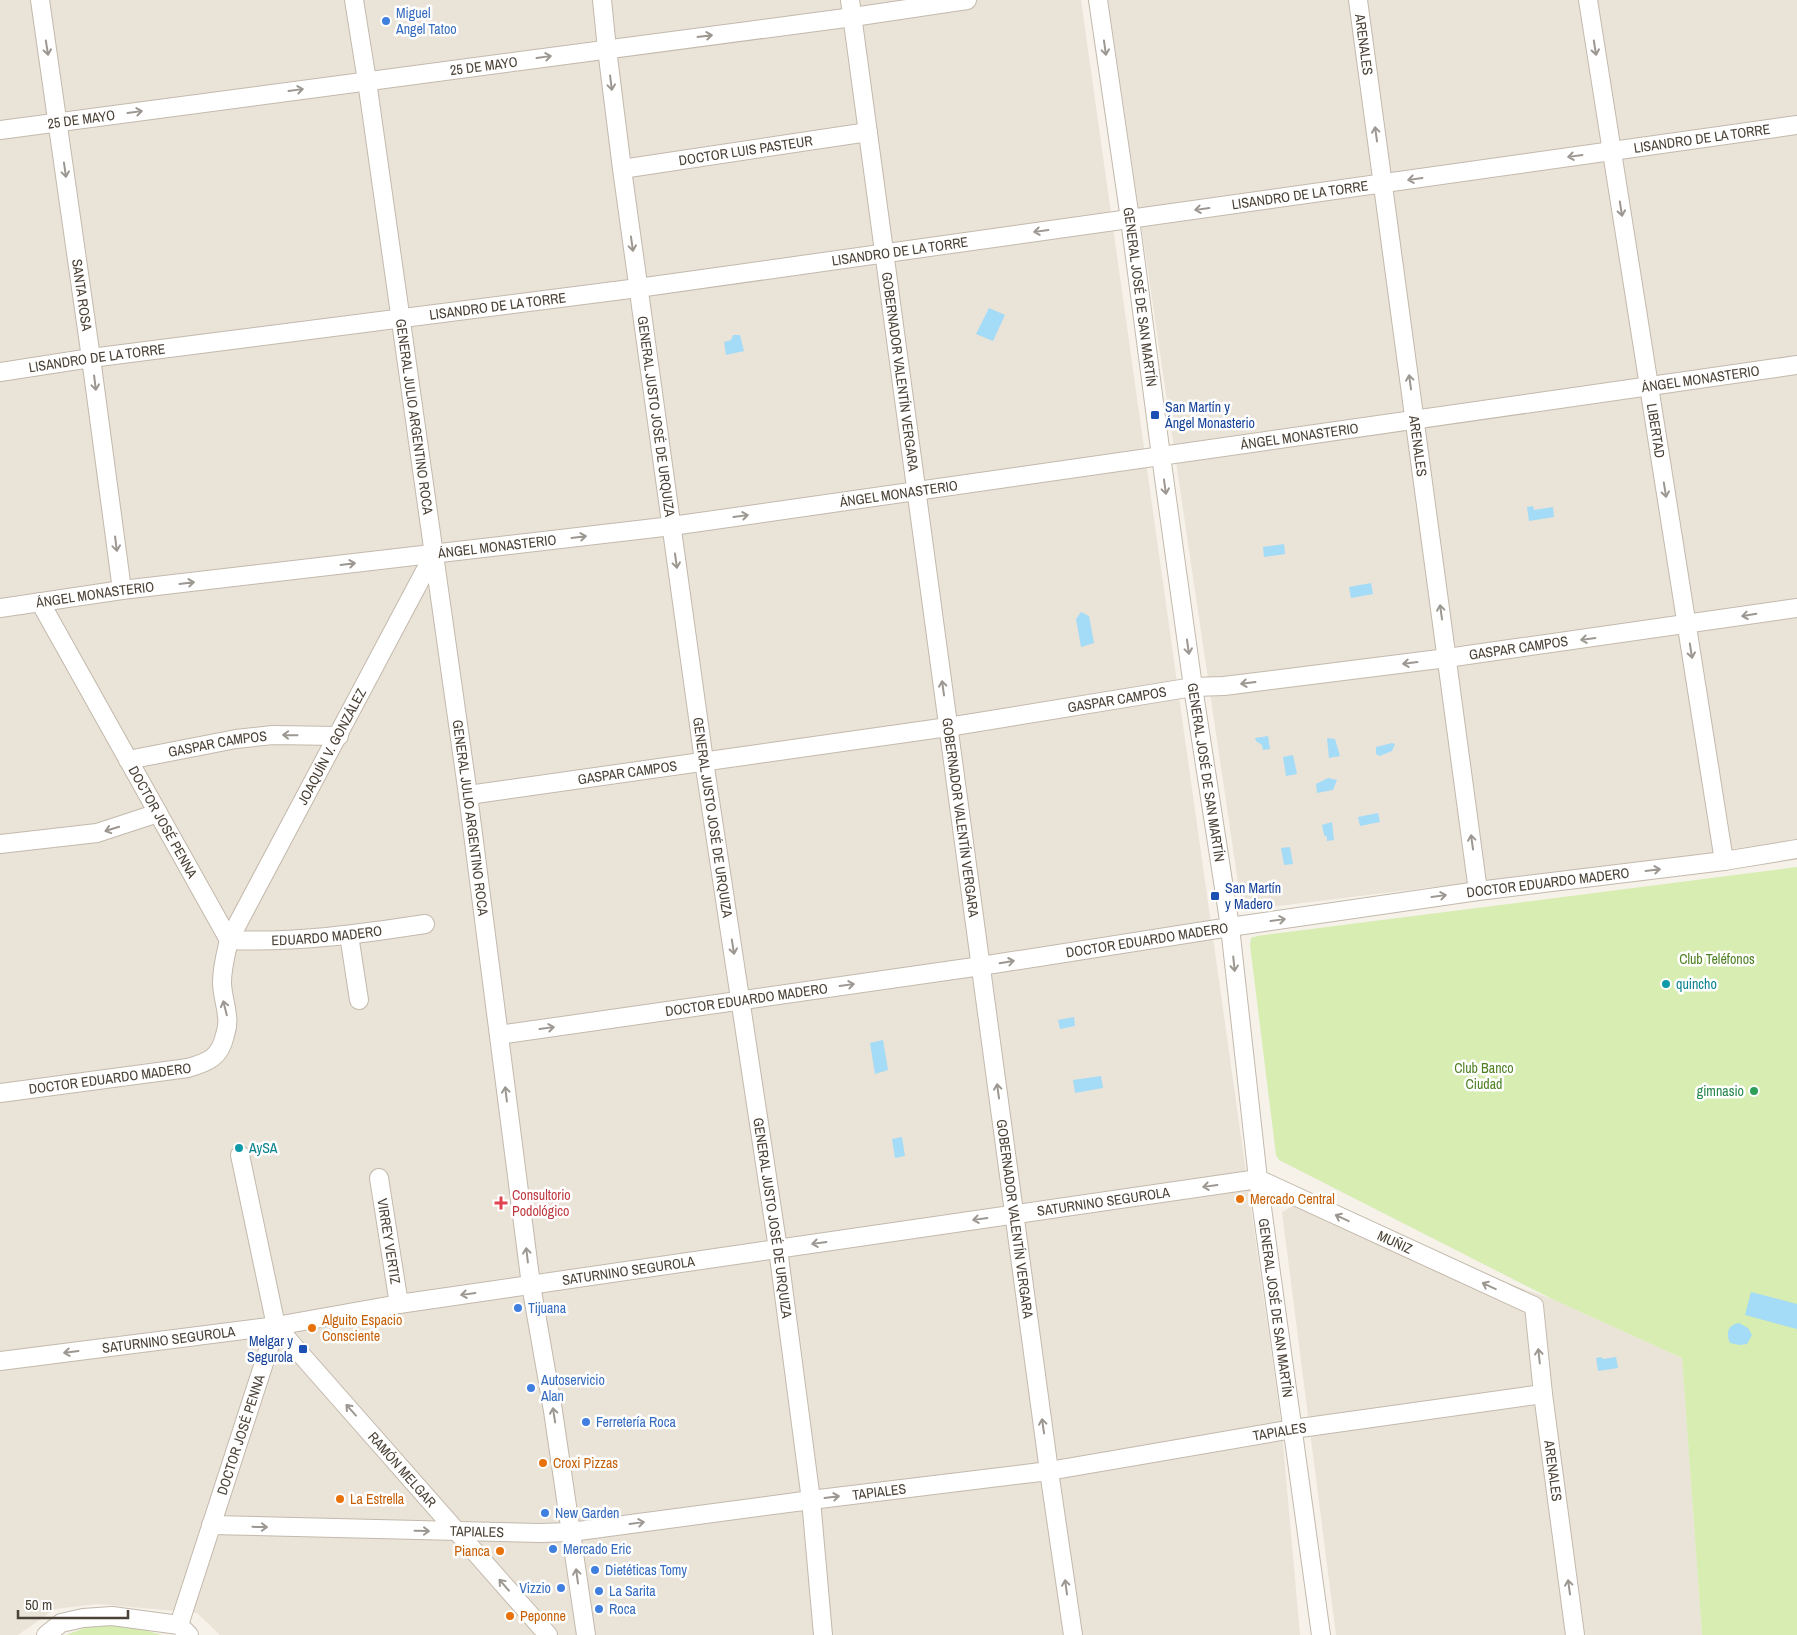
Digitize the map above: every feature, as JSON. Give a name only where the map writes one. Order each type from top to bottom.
[{"type":"street","name":"SANTA ROSA","points":[[40,0],[92,358],[122,590]]},
{"type":"street","name":"GENERAL JULIO ARGENTINO ROCA","points":[[354,0],[468,794],[531,1285],[554,1411],[586,1635]]},
{"type":"street","name":"GENERAL JUSTO JOSÉ DE URQUIZA","points":[[602,0],[606,49],[622,169],[704,761],[778,1249],[811,1500],[823,1635]]},
{"type":"street","name":"25 DE MAYO","points":[[0,130],[606,49],[851,9],[967,0]]},
{"type":"street","name":"GENERAL JOSÉ DE SAN MARTÍN","points":[[1098,0],[1130,219],[1193,687],[1230,926],[1258,1179],[1321,1635]]},
{"type":"street","name":"ARENALES","points":[[1358,0],[1478,891]]},
{"type":"street","name":"LIBERTAD","points":[[1588,0],[1724,861]]},
{"type":"street","name":"GOBERNADOR VALENTÍN VERGARA","points":[[851,9],[1049,1471],[1073,1635]]},
{"type":"street","name":"LISANDRO DE LA TORRE","points":[[0,372],[92,358],[638,288],[1797,125]]},
{"type":"street","name":"DOCTOR LUIS PASTEUR","points":[[622,169],[868,132]]},
{"type":"street","name":"ÁNGEL MONASTERIO","points":[[0,608],[122,590],[672,526],[1797,365]]},
{"type":"street","name":"JOAQUÍN V. GONZÁLEZ","points":[[228,940],[434,554]]},
{"type":"street","name":"DOCTOR JOSÉ PENNA","points":[[40,602],[228,940]]},
{"type":"street","name":"GASPAR CAMPOS","points":[[468,794],[948,727],[1193,687],[1224,686],[1447,658],[1797,608]]},
{"type":"street","name":"GASPAR CAMPOS","points":[[128,760],[236,739],[273,735],[338,736]]},
{"type":"street","points":[[0,844],[97,833],[158,813]]},
{"type":"street","name":"DOCTOR EDUARDO MADERO","points":[[499,1035],[981,966],[1230,926],[1478,891],[1724,861],[1797,849]]},
{"type":"street","name":"EDUARDO MADERO","points":[[228,940],[258,941],[349,935],[424,924]]},
{"type":"street","points":[[349,935],[359,1000]]},
{"type":"street","name":"DOCTOR EDUARDO MADERO","points":[[0,1093],[188,1068],[203,1064],[217,1055],[227,1029],[222,982],[228,940]]},
{"type":"street","name":"DOCTOR JOSÉ PENNA","points":[[184,1630],[211,1526],[276,1326],[240,1155]]},
{"type":"street","name":"VIRREY VERTIZ","points":[[379,1178],[399,1304]]},
{"type":"street","name":"SATURNINO SEGUROLA","points":[[0,1361],[276,1326],[399,1304],[1258,1179]]},
{"type":"street","name":"MUÑIZ","points":[[1258,1179],[1534,1306]]},
{"type":"street","name":"ARENALES","points":[[1534,1306],[1543,1394],[1575,1635]]},
{"type":"street","name":"RAMÓN MELGAR","points":[[276,1326],[548,1635]]},
{"type":"street","name":"TAPIALES","points":[[211,1526],[540,1533],[570,1532],[1049,1471],[1293,1429],[1543,1394]]},
{"type":"street","points":[[46,1635],[61,1624],[84,1618],[128,1617],[184,1630]]},
{"type":"shaded area","points":[[0,0],[1081,0],[1281,1421],[1300,1635],[220,1635],[197,1613],[98,1604],[55,1609],[18,1635],[0,1635]]},
{"type":"shaded area","points":[[1108,0],[1797,0],[1797,840],[1737,850],[1254,909],[1241,903]]},
{"type":"shaded area","points":[[1293,1206],[1552,1299],[1682,1358],[1702,1635],[1336,1635],[1282,1212]]},
{"type":"green space","points":[[1797,867],[1797,1635],[1702,1635],[1682,1358],[1552,1299],[1279,1160],[1276,1155],[1250,945],[1251,938],[1257,936]]},
{"type":"green space","points":[[113,1624],[162,1635],[66,1635],[90,1626]]},
{"type":"water","points":[[989,308],[1005,315],[993,341],[976,334]]},
{"type":"water","points":[[733,335],[740,335],[744,351],[726,355],[724,342],[731,340]]},
{"type":"water","points":[[1533,506],[1534,510],[1553,507],[1554,517],[1529,521],[1527,507]]},
{"type":"water","points":[[1284,544],[1285,554],[1264,557],[1263,547]]},
{"type":"water","points":[[1371,583],[1373,594],[1351,598],[1349,587]]},
{"type":"water","points":[[1081,612],[1089,616],[1094,643],[1081,647],[1076,619]]},
{"type":"water","points":[[1268,736],[1270,749],[1263,750],[1262,745],[1255,738]]},
{"type":"water","points":[[1327,738],[1335,739],[1340,756],[1329,758]]},
{"type":"water","points":[[1395,744],[1392,751],[1380,756],[1376,754],[1376,747]]},
{"type":"water","points":[[1293,755],[1297,774],[1286,776],[1283,757]]},
{"type":"water","points":[[1328,778],[1337,780],[1333,790],[1317,793],[1316,784]]},
{"type":"water","points":[[1378,813],[1380,822],[1360,826],[1358,817]]},
{"type":"water","points":[[1332,822],[1334,840],[1327,841],[1322,825]]},
{"type":"water","points":[[1290,847],[1293,864],[1284,865],[1281,848]]},
{"type":"water","points":[[1074,1017],[1075,1026],[1060,1029],[1058,1020]]},
{"type":"water","points":[[883,1040],[888,1070],[875,1074],[870,1043]]},
{"type":"water","points":[[1101,1076],[1103,1088],[1075,1093],[1073,1080]]},
{"type":"water","points":[[902,1137],[905,1156],[895,1158],[892,1139]]},
{"type":"water","points":[[1751,1292],[1797,1304],[1797,1329],[1745,1315]]},
{"type":"water","points":[[1739,1323],[1748,1328],[1752,1335],[1747,1344],[1730,1343],[1728,1330]]},
{"type":"water","points":[[1601,1357],[1603,1359],[1616,1357],[1618,1368],[1598,1371],[1596,1358]]},
{"type":"place","name":"Miguel Angel Tatoo","points":[[386,21]]},
{"type":"place","name":"San Martín y Ángel Monasterio","points":[[1155,415]]},
{"type":"place","name":"San Martín y Madero","points":[[1215,896]]},
{"type":"place","name":"quincho","points":[[1666,984]]},
{"type":"place","name":"gimnasio","points":[[1754,1091]]},
{"type":"place","name":"AySA","points":[[239,1148]]},
{"type":"place","name":"Mercado Central","points":[[1240,1199]]},
{"type":"place","name":"Consultorio Podológico","points":[[501,1203]]},
{"type":"place","name":"Tijuana","points":[[518,1308]]},
{"type":"place","name":"Alguito Espacio Consciente","points":[[312,1328]]},
{"type":"place","name":"Melgar y Segurola","points":[[303,1349]]},
{"type":"place","name":"Autoservicio Alan","points":[[531,1388]]},
{"type":"place","name":"Ferretería Roca","points":[[586,1422]]},
{"type":"place","name":"Croxi Pizzas","points":[[543,1463]]},
{"type":"place","name":"La Estrella","points":[[340,1499]]},
{"type":"place","name":"New Garden","points":[[545,1513]]},
{"type":"place","name":"Mercado Eric","points":[[553,1549]]},
{"type":"place","name":"Pianca","points":[[500,1551]]},
{"type":"place","name":"Dietéticas Tomy","points":[[595,1570]]},
{"type":"place","name":"Vizzio","points":[[561,1588]]},
{"type":"place","name":"La Sarita","points":[[599,1591]]},
{"type":"place","name":"Roca","points":[[599,1609]]},
{"type":"place","name":"Peponne","points":[[510,1616]]},
{"type":"park label","name":"Club Teléfonos","points":[[1717,959]]},
{"type":"park label","name":"Club Banco Ciudad","points":[[1484,1076]]}]
